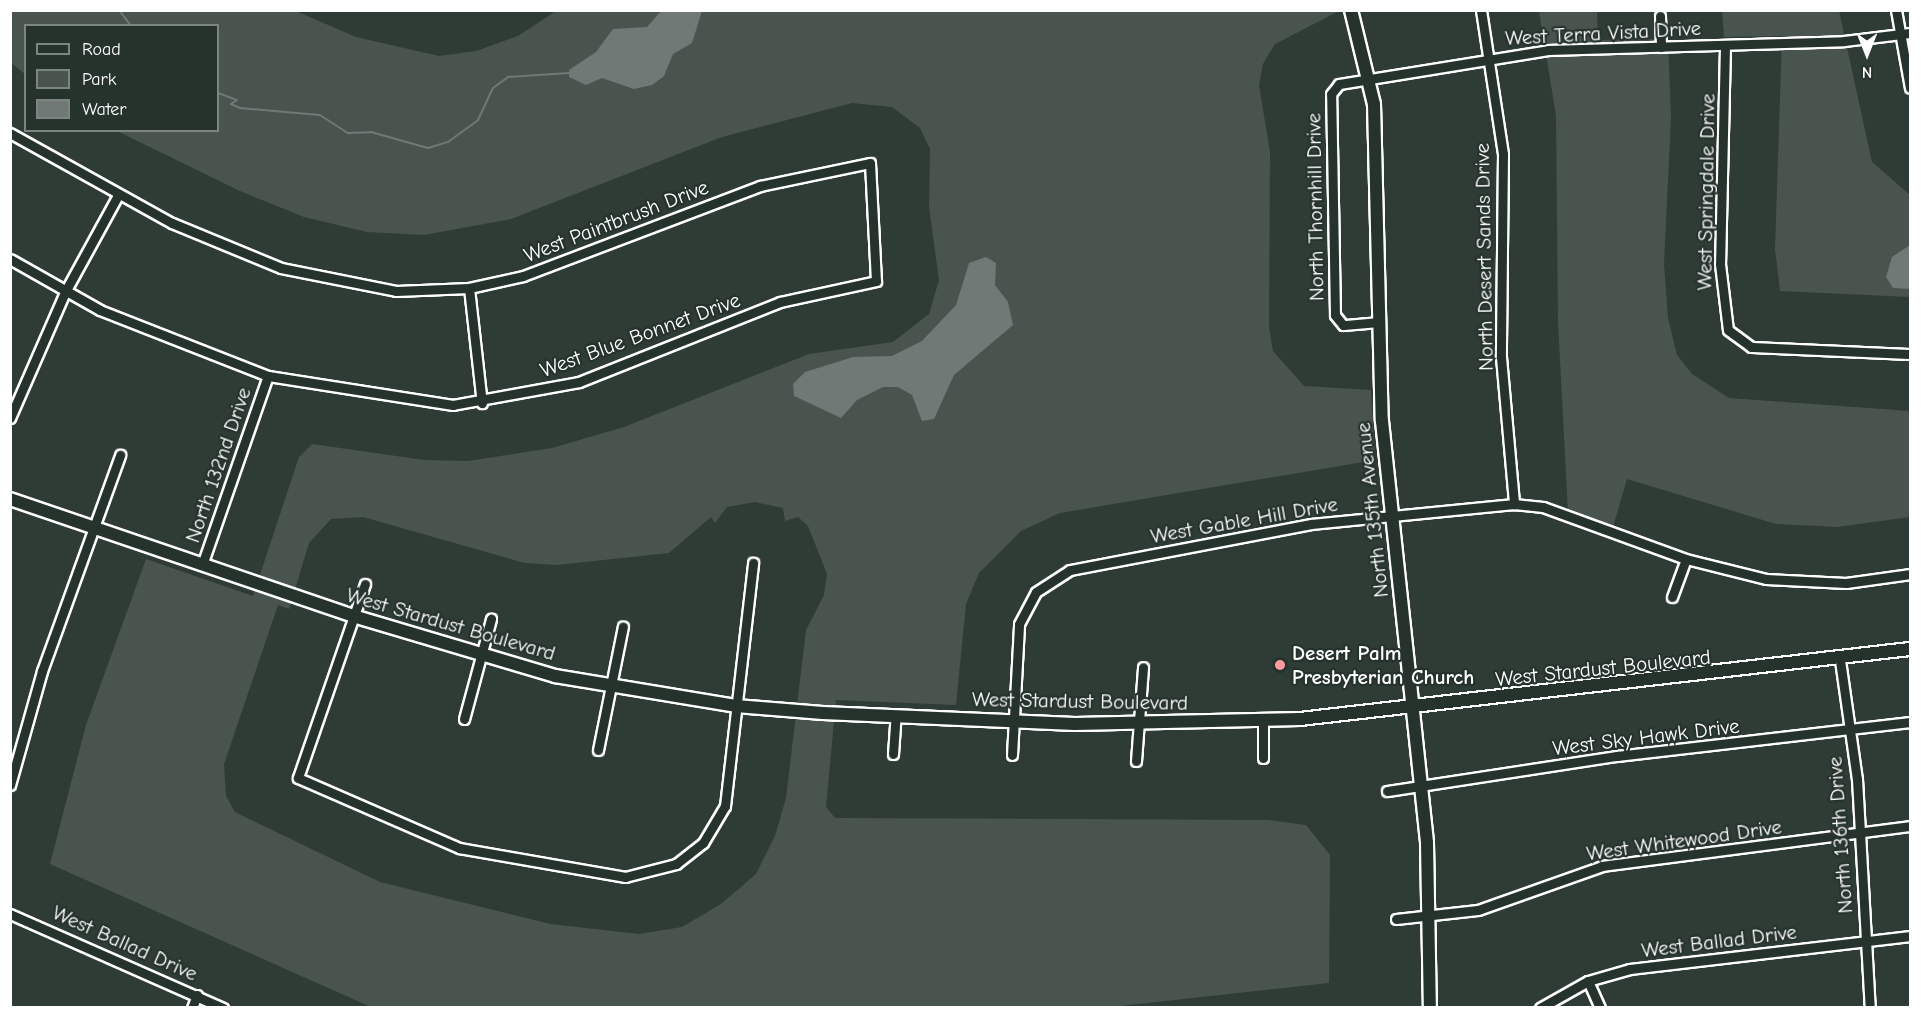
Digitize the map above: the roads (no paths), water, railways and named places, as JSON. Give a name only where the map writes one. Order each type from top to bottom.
[{"type":"street","name":"North 135th Avenue","points":[[1351,10],[1370,76],[1378,152],[1379,322],[1391,515],[1421,788],[1430,918],[1430,1008]]},
{"type":"street","name":"North Desert Sands Drive","points":[[1481,10],[1491,57],[1503,154],[1502,357],[1514,504]]},
{"type":"street","points":[[1896,10],[1911,88]]},
{"type":"street","points":[[1660,16],[1661,47]]},
{"type":"street","name":"West Terra Vista Drive","points":[[1370,76],[1491,57],[1661,47],[1725,46],[1900,36],[1911,33]]},
{"type":"street","name":"West Springdale Drive","points":[[1725,46],[1720,264],[1728,330],[1751,346],[1911,354]]},
{"type":"street","name":"North Thornhill Drive","points":[[1370,76],[1340,84],[1331,94],[1335,315],[1343,325],[1379,322]]},
{"type":"street","name":"West Paintbrush Drive","points":[[10,133],[172,223],[321,280],[396,291],[469,288],[569,262],[760,186],[870,163]]},
{"type":"street","name":"West Blue Bonnet Drive","points":[[10,259],[65,292],[172,341],[268,376],[412,402],[482,403],[579,382],[780,302],[876,281],[870,163]]},
{"type":"street","points":[[10,418],[65,292],[118,195]]},
{"type":"street","points":[[469,288],[482,403]]},
{"type":"street","name":"North 132nd Drive","points":[[202,565],[268,376]]},
{"type":"street","points":[[10,785],[42,671],[95,530],[120,454]]},
{"type":"street","name":"West Stardust Boulevard","points":[[10,500],[353,616],[481,656],[611,688],[736,706],[1014,721],[1139,725],[1263,721],[1412,709],[1840,660],[1911,649]]},
{"type":"street","name":"West Gable Hill Drive","points":[[1014,721],[1019,624],[1025,607],[1050,579],[1070,570],[1300,526],[1514,504],[1543,507],[1686,559],[1804,583],[1911,574]]},
{"type":"street","points":[[1672,597],[1686,559]]},
{"type":"street","points":[[365,584],[296,775],[369,813],[459,848],[625,877],[676,864],[703,843],[724,806],[753,563]]},
{"type":"street","points":[[464,719],[491,619]]},
{"type":"street","points":[[598,750],[623,626]]},
{"type":"street","name":"North 136th Drive","points":[[1840,660],[1850,731],[1860,835],[1864,943],[1870,1008]]},
{"type":"street","points":[[1136,761],[1143,667]]},
{"type":"street","points":[[893,754],[896,715]]},
{"type":"street","points":[[1012,755],[1014,721]]},
{"type":"street","points":[[1263,721],[1263,758]]},
{"type":"street","name":"West Sky Hawk Drive","points":[[1387,791],[1421,788],[1617,756],[1850,731],[1911,722]]},
{"type":"street","name":"West Whitewood Drive","points":[[1396,919],[1430,918],[1478,910],[1602,866],[1860,835],[1911,826]]},
{"type":"street","name":"West Ballad Drive","points":[[10,914],[223,1008]]},
{"type":"street","name":"West Ballad Drive","points":[[1540,1008],[1588,981],[1630,969],[1911,936]]},
{"type":"street","points":[[1588,981],[1600,1008]]},
{"type":"street","points":[[192,1008],[197,995]]},
{"type":"water","points":[[661,11],[702,11],[692,43],[673,54],[664,76],[652,85],[634,89],[602,78],[586,85],[569,77],[569,70],[596,52],[613,29],[647,27]]},
{"type":"water","points":[[1910,245],[1910,289],[1893,288],[1886,277],[1892,257]]},
{"type":"water","points":[[986,257],[996,263],[995,285],[1008,302],[1013,325],[954,375],[934,419],[922,421],[912,395],[898,387],[883,387],[857,400],[841,418],[794,396],[793,384],[805,372],[853,357],[892,356],[922,341],[956,305],[969,263]]},
{"type":"waterway","points":[[119,10],[130,24]]},
{"type":"waterway","points":[[219,93],[237,100],[231,104],[240,108],[320,115],[348,133],[371,132],[428,148],[448,142],[478,120],[493,88],[508,77],[569,73]]},
{"type":"place","name":"Desert Palm Presbyterian Church","points":[[1280,665]]}]
